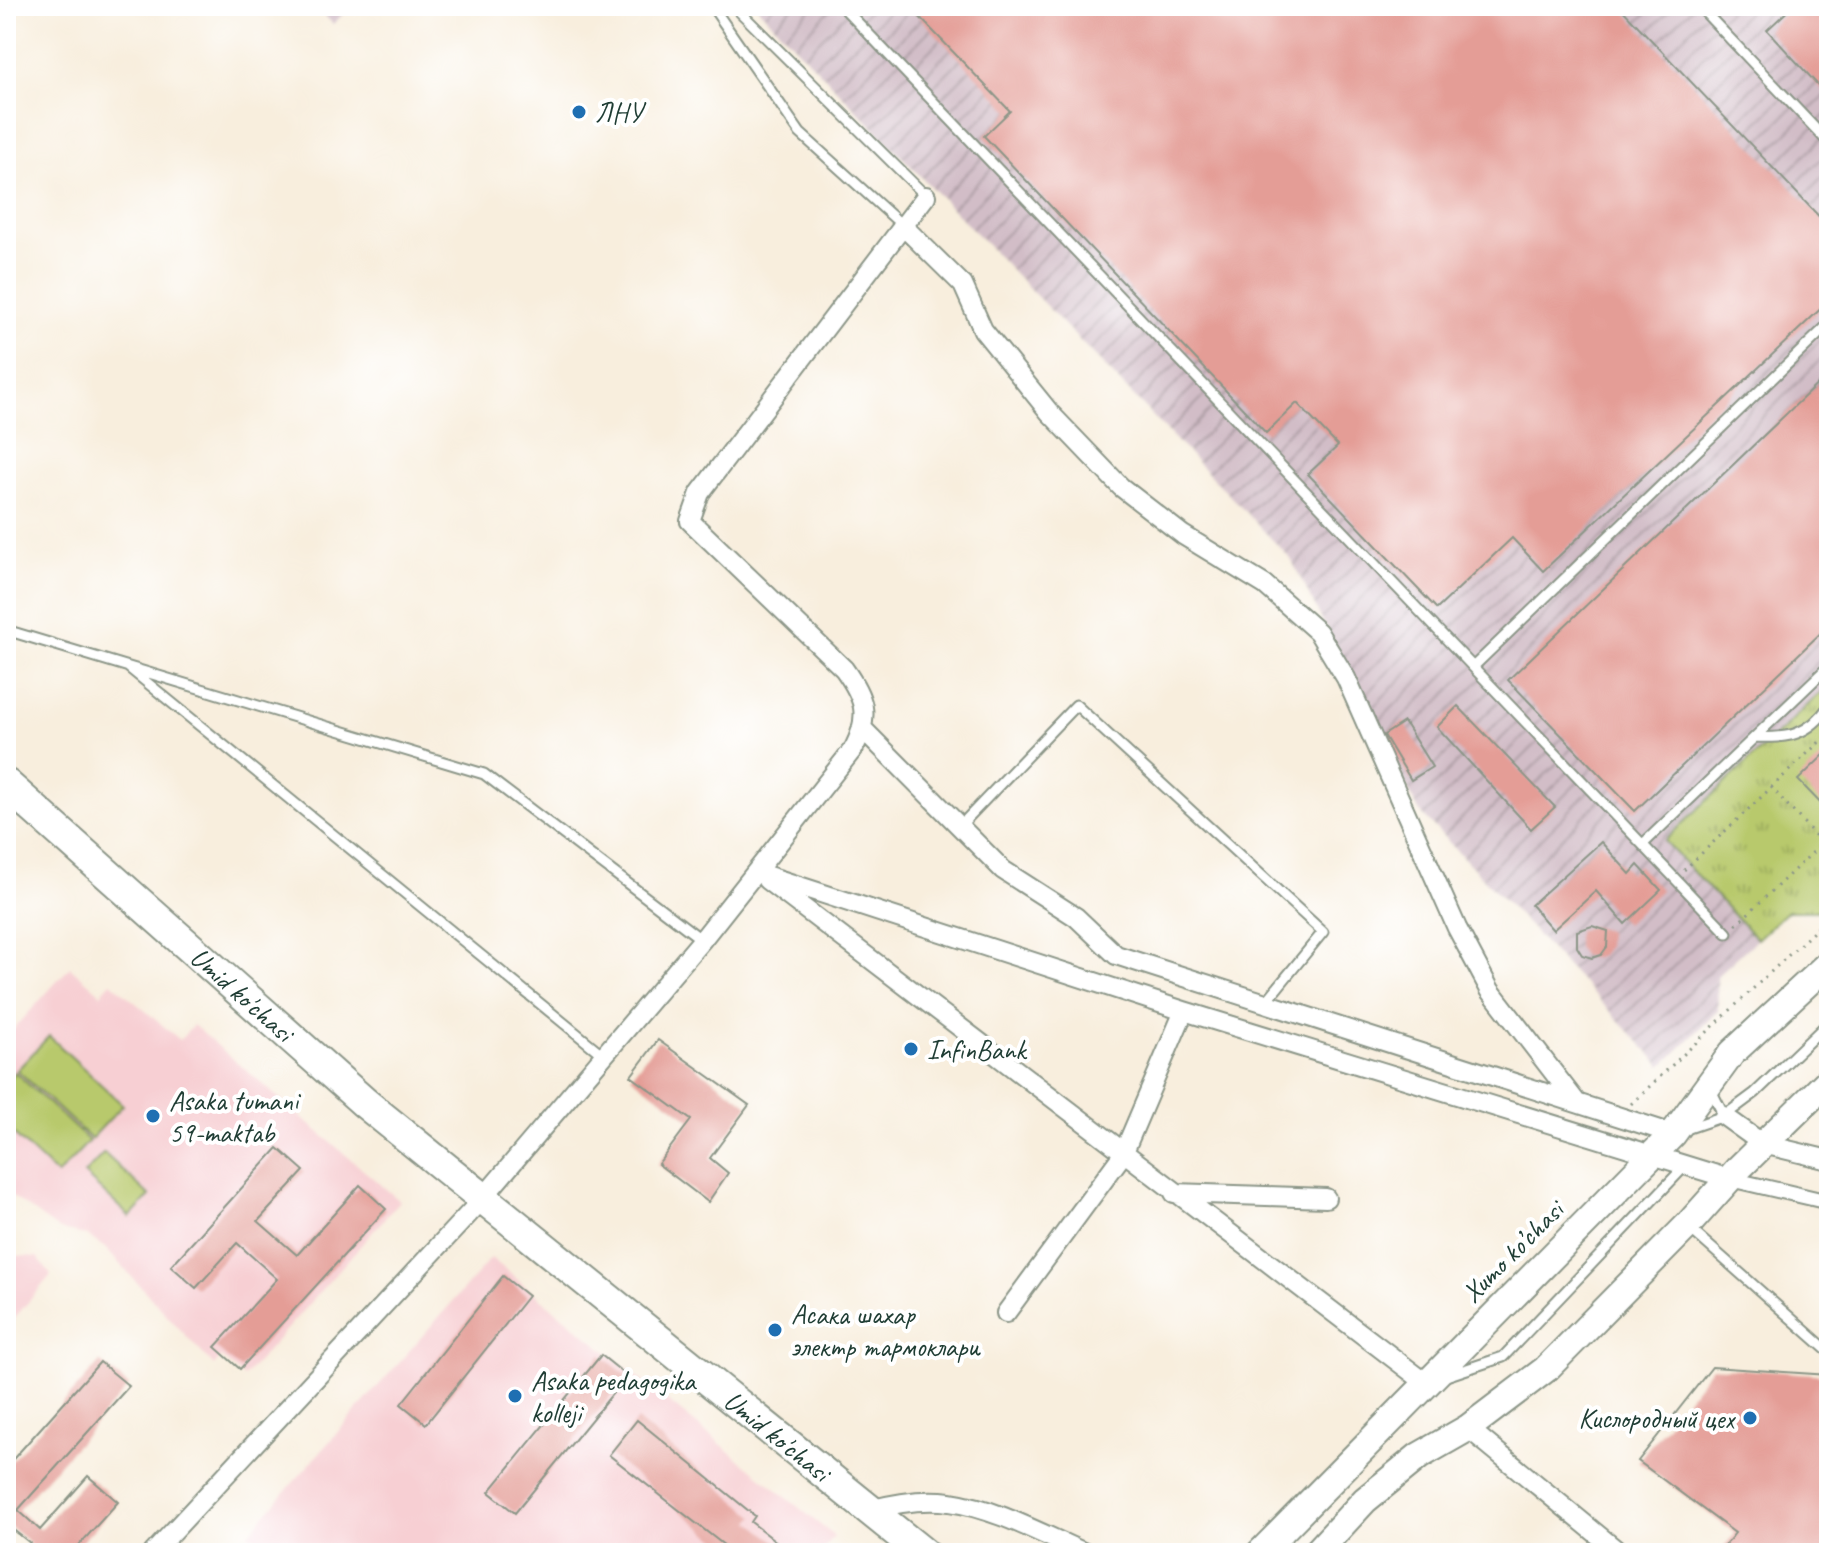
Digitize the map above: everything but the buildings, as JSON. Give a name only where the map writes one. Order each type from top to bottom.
[{"type":"main road","name":"Umid ko'chasi","points":[[6,784],[365,1103],[923,1553]]},
{"type":"main road","points":[[1673,1134],[1732,1053],[1829,963]]},
{"type":"main road","points":[[1316,1553],[1365,1500],[1419,1456],[1468,1428],[1546,1369],[1829,1080]]},
{"type":"main road","name":"Xumo ko’chasi","points":[[1260,1553],[1673,1134]]},
{"type":"street","points":[[153,1553],[482,1198],[702,940],[854,748],[862,728],[861,692],[844,669],[690,521],[700,493],[926,196]]},
{"type":"street","points":[[903,226],[963,285],[983,330],[1050,413],[1121,487],[1183,535],[1265,585],[1318,632],[1346,678],[1457,928],[1490,990],[1577,1103]]},
{"type":"street","points":[[862,728],[1003,870],[1076,917],[1116,955],[1673,1134]]},
{"type":"street","points":[[756,872],[1184,1011],[1730,1179],[1829,1202]]},
{"type":"street","points":[[756,872],[1426,1383]]},
{"type":"street","points":[[1006,1313],[1123,1154],[1184,1011]]},
{"type":"street","points":[[1724,1116],[1763,1144],[1829,1160]]},
{"type":"street","points":[[1174,1193],[1326,1198]]},
{"type":"street","points":[[1468,1428],[1620,1553]]},
{"type":"street","points":[[869,1510],[915,1501],[947,1501],[987,1512],[1085,1553]]},
{"type":"lane","points":[[712,6],[800,133],[903,226]]},
{"type":"lane","points":[[734,6],[926,196]]},
{"type":"lane","points":[[842,6],[1727,933]]},
{"type":"lane","points":[[1699,6],[1829,143]]},
{"type":"lane","points":[[1473,667],[1829,324]]},
{"type":"lane","points":[[6,630],[484,774],[702,940]]},
{"type":"lane","points":[[125,665],[603,1055]]},
{"type":"lane","points":[[1643,844],[1829,666]]},
{"type":"lane","points":[[959,827],[1076,705],[1323,932],[1265,1003]]},
{"type":"lane","points":[[1755,737],[1780,739],[1801,732],[1820,720],[1829,706]]},
{"type":"lane","name":"Xumo ko’chasi","points":[[1673,1134],[1724,1116],[1755,1093],[1829,1022]]},
{"type":"lane","points":[[1709,1085],[1724,1116]]},
{"type":"lane","points":[[1426,1383],[1503,1357],[1686,1165]]},
{"type":"lane","points":[[1687,1226],[1829,1352]]},
{"type":"path","points":[[1675,878],[1829,733]]},
{"type":"path","points":[[1771,787],[1822,843]]},
{"type":"path","points":[[1727,933],[1829,837]]},
{"type":"path","points":[[1617,1117],[1829,917]]},
{"type":"shaded area","points":[[315,6],[351,6],[333,24]]},
{"type":"shaded area","points":[[756,6],[1829,6],[1829,904],[1822,911],[1787,911],[1717,976],[1718,1011],[1662,1066],[1419,811],[1291,559]]},
{"type":"shaded area","name":"Asaka tumani 59-maktab","points":[[70,967],[101,994],[111,982],[180,1040],[193,1025],[400,1201],[244,1377],[221,1357],[214,1366],[105,1248],[86,1235],[60,1230],[6,1192],[6,1038]]},
{"type":"shaded area","points":[[6,1255],[37,1257],[51,1275],[6,1328]]},
{"type":"shaded area","name":"Asaka pedagogika kolleji","points":[[491,1258],[834,1536],[824,1549],[829,1553],[274,1553],[248,1534]]},
{"type":"green space","points":[[1829,685],[1829,904],[1822,911],[1787,911],[1757,939],[1664,841]]},
{"type":"green space","points":[[49,1036],[123,1105],[91,1139],[17,1070]]},
{"type":"green space","points":[[15,1072],[89,1141],[57,1175],[6,1127],[6,1082]]},
{"type":"green space","points":[[104,1153],[150,1196],[130,1217],[84,1174]]},
{"type":"place","name":"ЛНУ","points":[[579,112]]},
{"type":"place","name":"InfinBank","points":[[911,1049]]},
{"type":"place","name":"Asaka tumani 59-maktab","points":[[153,1116]]},
{"type":"place","name":"Асака шахар электр тармоклари","points":[[775,1330]]},
{"type":"place","name":"Asaka pedagogika kolleji","points":[[515,1396]]},
{"type":"place","name":"Кислородный цех","points":[[1750,1418]]}]
